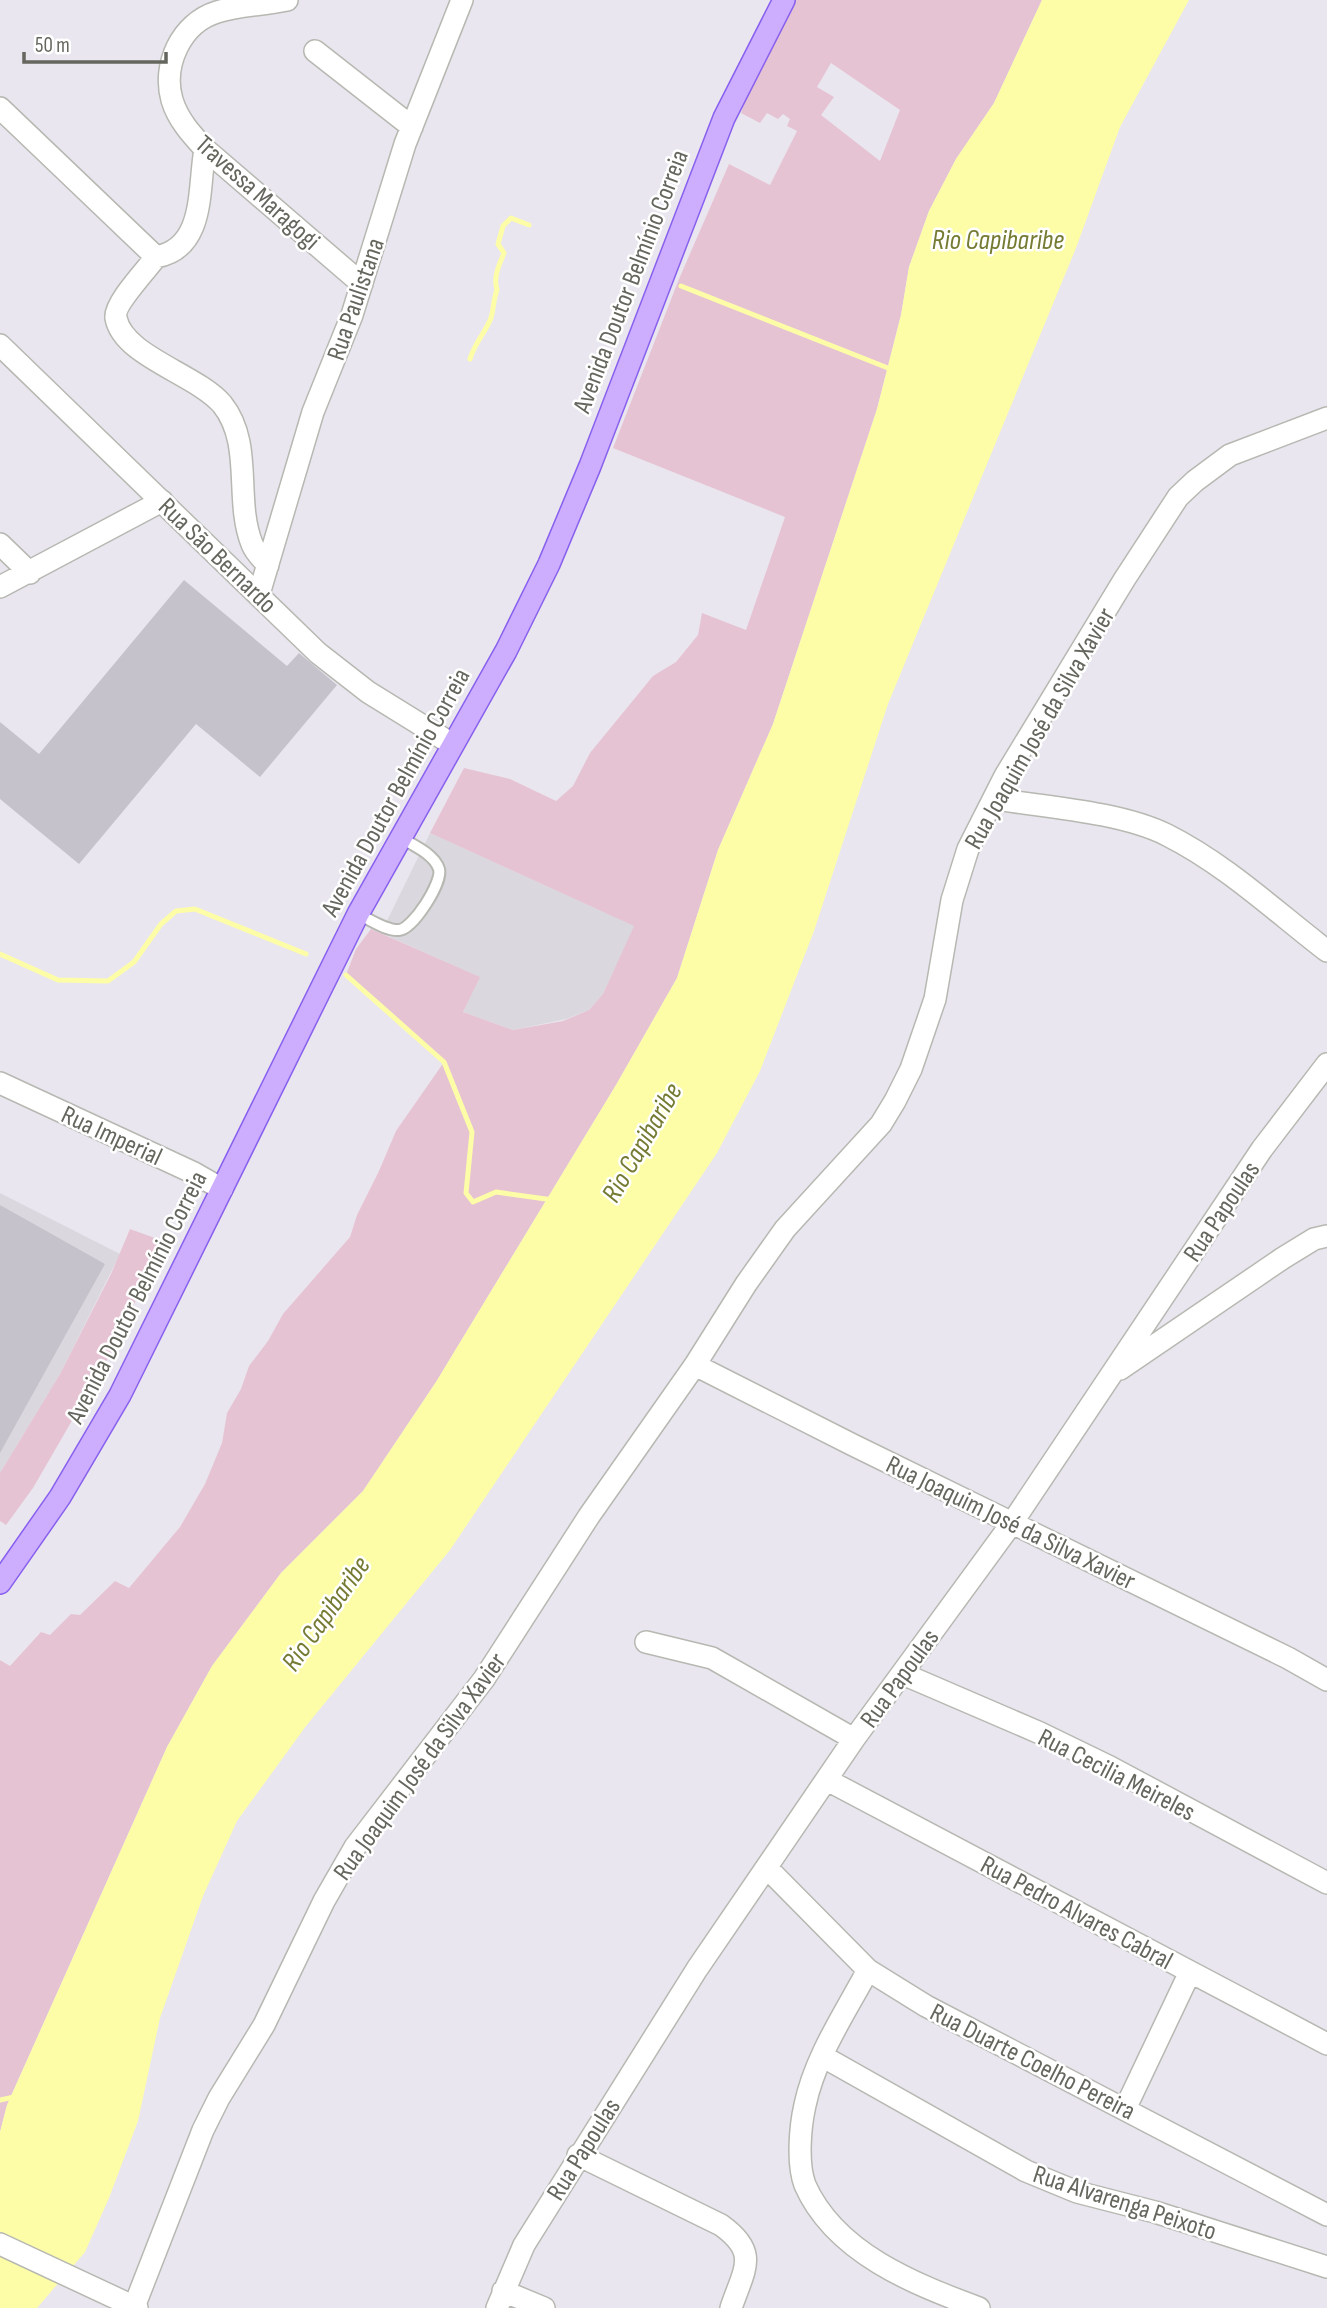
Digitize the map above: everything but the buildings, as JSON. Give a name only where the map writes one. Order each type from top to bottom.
[{"type":"main road","name":"Avenida Doutor Belmínio Correia","points":[[0,1583],[60,1497],[120,1395],[358,914],[506,652],[549,564],[590,466],[724,118],[784,0]]},
{"type":"street","name":"Travessa Maragogi","points":[[287,0],[216,12],[190,29],[171,60],[172,100],[186,127],[205,149],[362,284]]},
{"type":"street","name":"Rua Paulistana","points":[[259,594],[313,412],[352,315],[412,127],[461,4]]},
{"type":"street","points":[[314,51],[412,127]]},
{"type":"street","points":[[0,108],[156,257]]},
{"type":"street","points":[[205,149],[198,209],[191,232],[179,248],[167,255],[156,257],[115,312],[116,320],[131,343],[188,376],[222,405],[239,440],[245,521],[252,547],[268,565]]},
{"type":"street","name":"Rua São Bernardo","points":[[0,345],[318,653],[368,692],[452,744]]},
{"type":"street","name":"Rua Joaquim José da Silva Xavier","points":[[129,2306],[203,2130],[219,2098],[264,2025],[324,1901],[355,1847],[484,1679],[589,1516],[695,1365],[746,1284],[785,1229],[881,1124],[895,1101],[911,1069],[936,999],[949,913],[958,875],[968,849],[1005,776],[1124,580],[1178,497],[1195,481],[1230,455],[1327,418]]},
{"type":"street","points":[[0,587],[162,501]]},
{"type":"street","points":[[0,544],[30,573]]},
{"type":"street","points":[[995,799],[1117,818],[1165,834],[1213,862],[1327,951]]},
{"type":"street","name":"Rua Papoulas","points":[[500,2300],[524,2245],[697,1969],[855,1739],[1012,1523],[1262,1149],[1327,1064]]},
{"type":"street","name":"Rua Imperial","points":[[0,1083],[194,1173],[222,1189]]},
{"type":"street","points":[[1111,1375],[1283,1258],[1314,1239],[1327,1236]]},
{"type":"street","name":"Rua Joaquim José da Silva Xavier","points":[[695,1365],[1288,1658],[1327,1680]]},
{"type":"street","points":[[646,1642],[712,1658],[855,1739]]},
{"type":"street","name":"Rua Cecilia Meireles","points":[[903,1674],[1040,1733],[1110,1767],[1327,1883]]},
{"type":"street","name":"Rua Pedro Alvares Cabral","points":[[827,1780],[1327,2044]]},
{"type":"street","name":"Rua Duarte Coelho Pereira","points":[[767,1868],[868,1970],[926,2006],[1327,2215]]},
{"type":"street","points":[[868,1970],[822,2056],[805,2104],[799,2141],[804,2183],[824,2216],[849,2242],[889,2269],[941,2294],[979,2308]]},
{"type":"street","points":[[1125,2109],[1190,1972]]},
{"type":"street","name":"Rua Alvarenga Peixoto","points":[[822,2056],[1026,2171],[1064,2187],[1155,2212],[1327,2267]]},
{"type":"street","points":[[578,2155],[721,2225],[736,2236],[745,2248],[746,2260],[731,2308]]},
{"type":"street","points":[[0,2244],[129,2306]]},
{"type":"street","points":[[500,2300],[544,2308]]},
{"type":"lane","points":[[358,914],[397,930],[407,927],[415,920],[439,877],[439,869],[433,859],[401,838]]},
{"type":"shaded area","points":[[792,0],[1042,0],[994,103],[956,159],[929,211],[909,267],[901,315],[877,409],[773,724],[718,850],[677,978],[616,1085],[436,1382],[363,1491],[281,1573],[212,1666],[167,1747],[7,2105],[0,2132],[0,1660],[10,1666],[41,1632],[50,1635],[71,1614],[80,1615],[115,1581],[129,1588],[180,1527],[205,1484],[222,1443],[227,1413],[241,1389],[249,1366],[268,1341],[283,1314],[350,1237],[357,1215],[396,1131],[444,1062],[346,975],[356,949],[371,929],[480,977],[463,1012],[513,1030],[563,1021],[589,1010],[603,994],[634,926],[430,833],[464,768],[510,779],[556,801],[573,786],[590,753],[653,676],[676,662],[698,635],[702,613],[746,630],[785,517],[613,448],[679,279],[729,164],[770,185],[797,131],[787,126],[790,119],[783,114],[778,119],[767,113],[760,123],[741,113],[758,67]],"holes":[[[831,63],[900,110],[880,161],[821,115],[834,97],[817,87]]]},
{"type":"shaded area","points":[[430,833],[635,926],[603,994],[589,1010],[566,1019],[513,1030],[463,1012],[479,977],[381,933]]},
{"type":"shaded area","points":[[0,1193],[120,1254],[60,1374],[0,1473]]},
{"type":"shaded area","points":[[130,1229],[163,1241],[114,1348],[33,1488],[6,1525],[0,1521],[0,1473],[60,1374],[111,1274]]},
{"type":"water","name":"Rio Capibaribe","points":[[1042,0],[1189,0],[1120,127],[1076,248],[888,704],[814,931],[760,1071],[717,1153],[450,1550],[306,1726],[237,1821],[203,1896],[160,2018],[138,2121],[85,2252],[37,2308],[0,2308],[0,2132],[7,2105],[167,1747],[212,1666],[281,1573],[363,1491],[436,1382],[616,1085],[677,978],[718,850],[773,724],[877,409],[901,315],[909,267],[929,211],[956,159],[994,103]]},
{"type":"waterway","points":[[470,359],[492,314],[497,290],[496,276],[504,253],[498,244],[503,226],[511,218],[529,225]]},
{"type":"waterway","points":[[681,286],[893,370]]},
{"type":"waterway","points":[[0,954],[58,980],[108,981],[134,962],[161,924],[176,911],[195,909],[306,954]]},
{"type":"waterway","points":[[346,975],[444,1062],[472,1132],[466,1193],[473,1202],[496,1192],[553,1200]]},
{"type":"waterway","points":[[0,2100],[14,2097]]}]
